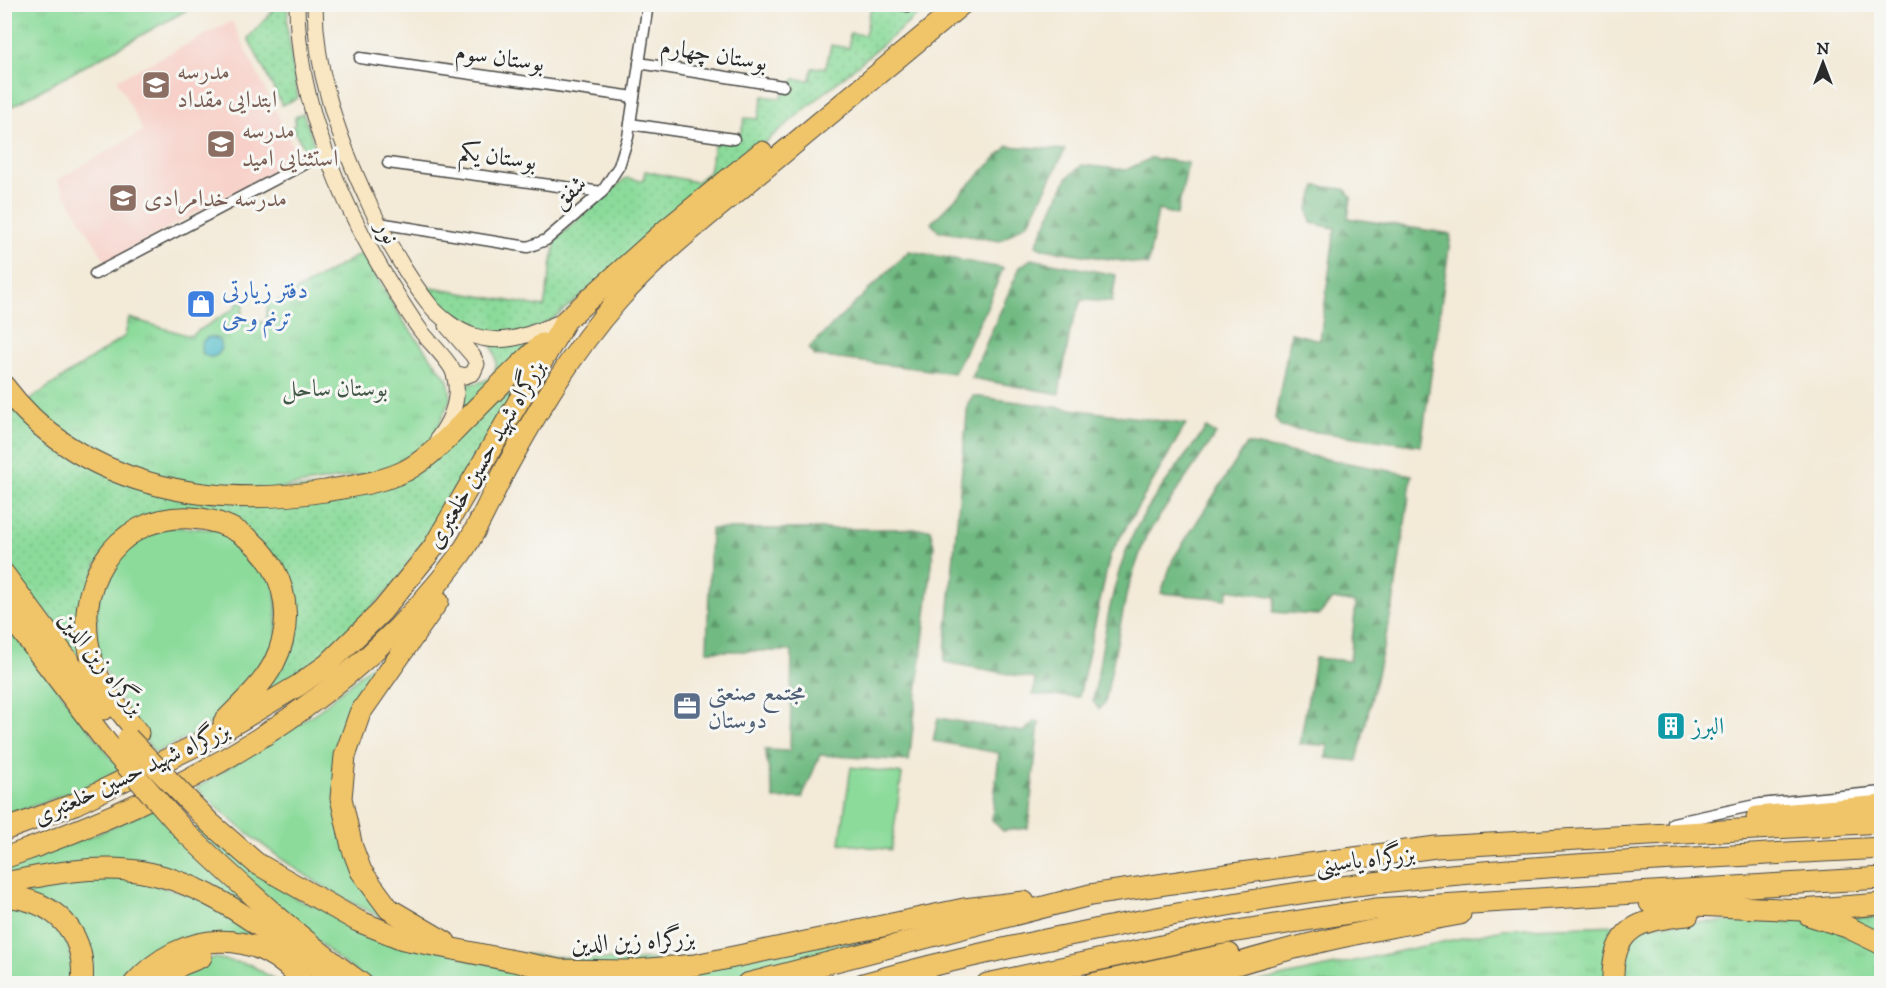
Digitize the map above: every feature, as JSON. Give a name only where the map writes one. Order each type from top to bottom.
[{"type":"highway","name":"بزرگراه شهید حسین خلعتبری","points":[[4,830],[75,804],[207,740],[299,685],[328,663],[410,579],[452,519],[510,413],[566,320],[666,230],[940,4]]},
{"type":"highway","name":"بزرگراه شهید حسین خلعتبری","points":[[4,858],[83,828],[232,755],[284,723],[372,656],[463,550],[538,410],[571,358],[618,300],[676,242],[962,4]]},
{"type":"highway","points":[[4,386],[38,426],[82,456],[127,475],[194,491],[256,499],[308,493],[391,477],[423,458],[452,434],[566,320]]},
{"type":"highway","points":[[207,740],[268,673],[282,644],[286,612],[283,587],[268,556],[241,533],[204,519],[165,520],[130,536],[103,562],[90,589],[86,624],[92,662],[125,740],[187,834],[250,894],[335,965],[362,984]]},
{"type":"highway","points":[[461,952],[389,909],[361,871],[352,848],[341,798],[345,756],[360,713],[439,600],[463,550]]},
{"type":"highway","name":"بزرگراه زین الدین","points":[[4,574],[17,626],[125,740],[158,760],[166,779],[210,823],[256,862],[358,921],[403,939],[559,970],[627,971],[683,966],[766,952],[964,909],[1090,895]]},
{"type":"highway","name":"بزرگراه زین الدین","points":[[12,602],[125,740]]},
{"type":"highway","points":[[1560,839],[1608,830],[1881,806]]},
{"type":"highway","points":[[747,984],[1090,895],[1436,847],[1881,822]]},
{"type":"highway","name":"بزرگراه یاسینی","points":[[863,984],[999,949],[1105,928],[1294,894],[1388,881],[1523,868],[1881,848]]},
{"type":"highway","points":[[4,883],[90,870],[128,870],[165,877],[217,899],[340,984]]},
{"type":"highway","points":[[987,984],[1139,949],[1288,921],[1375,909],[1881,878]]},
{"type":"highway","points":[[4,896],[43,904],[58,914],[71,931],[79,948],[82,984]]},
{"type":"highway","points":[[1545,897],[1785,910],[1881,910]]},
{"type":"highway","points":[[1092,984],[1275,945],[1342,936],[1468,913],[1522,899]]},
{"type":"highway","points":[[1825,909],[1881,904]]},
{"type":"highway","points":[[1613,984],[1617,945],[1631,929],[1641,923],[1743,907]]},
{"type":"highway","points":[[1785,910],[1839,924],[1881,944]]},
{"type":"highway","points":[[1179,984],[1277,952],[1342,936]]},
{"type":"highway","points":[[134,984],[163,958],[186,946],[215,941],[240,942],[258,948],[290,967],[304,984]]},
{"type":"highway","points":[[155,984],[181,964],[213,954],[252,961],[276,974],[285,984]]},
{"type":"main road","name":"نور","points":[[297,4],[303,68],[327,152],[361,231],[395,292],[454,373]]},
{"type":"main road","name":"نور","points":[[315,4],[319,53],[329,101],[351,160],[379,223],[430,306],[459,328],[488,339],[520,339],[566,320]]},
{"type":"main road","points":[[361,231],[379,223]]},
{"type":"main road","points":[[423,458],[454,413],[454,373],[465,376],[473,373],[477,364],[473,356],[430,306]]},
{"type":"street","name":"شفق","points":[[379,223],[528,247],[546,240],[602,192],[619,166],[630,124],[648,4]]},
{"type":"street","points":[[897,4],[909,6]]},
{"type":"street","name":"بوستان سوم","points":[[360,58],[634,97]]},
{"type":"street","name":"بوستان چهارم","points":[[639,63],[783,86]]},
{"type":"street","points":[[630,124],[734,139]]},
{"type":"street","points":[[95,274],[327,152]]},
{"type":"street","name":"بوستان یکم","points":[[387,162],[602,192]]},
{"type":"street","points":[[1673,824],[1760,804],[1881,792]]},
{"type":"shaded area","points":[[232,21],[298,157],[106,262],[57,180],[143,131],[117,80]]},
{"type":"green space","points":[[5,4],[196,4],[196,5],[5,110]]},
{"type":"green space","points":[[278,5],[288,5],[287,26],[298,98],[282,105],[248,38]]},
{"type":"green space","points":[[871,7],[919,14],[553,319],[519,334],[487,333],[452,317],[434,299],[426,287],[544,307],[556,239],[626,178],[643,181],[645,171],[696,182],[709,172],[714,145],[741,132],[745,118],[758,119],[763,96],[780,98],[795,79],[810,80],[812,68],[826,67],[831,45],[849,48],[850,33],[865,35]]},
{"type":"green space","points":[[303,113],[317,152],[309,156],[292,127],[295,124],[295,117]]},
{"type":"green space","points":[[1008,146],[1065,150],[1030,221],[1000,241],[938,231],[931,223]]},
{"type":"green space","points":[[1151,158],[1188,163],[1177,215],[1158,210],[1148,265],[1044,249],[1036,245],[1067,178],[1082,165],[1126,170]]},
{"type":"green space","points":[[1316,186],[1345,189],[1351,197],[1348,218],[1451,234],[1421,446],[1281,427],[1275,418],[1291,333],[1320,340],[1335,228],[1311,223],[1308,209]]},
{"type":"green space","points":[[909,251],[1003,268],[984,314],[954,373],[815,356],[809,348]]},
{"type":"green space","name":"بوستان ساحل","points":[[362,253],[404,322],[448,380],[451,397],[433,439],[398,469],[241,494],[104,463],[23,404],[125,336],[129,318],[190,336],[232,310],[237,306],[236,303],[245,299],[241,318],[266,323],[268,301],[277,302]]},
{"type":"green space","points":[[1031,259],[1116,275],[1112,302],[1081,300],[1070,331],[1059,394],[971,378],[1020,267]]},
{"type":"green space","points":[[534,339],[456,422],[460,380],[471,383],[482,382],[495,371],[496,360],[491,345]]},
{"type":"green space","points":[[539,353],[449,507],[395,584],[329,651],[226,723],[280,659],[276,562],[188,514],[96,564],[98,684],[5,565],[4,395],[18,412],[182,494],[376,485]]},
{"type":"green space","points":[[973,396],[1186,424],[1110,555],[1079,697],[1033,695],[1035,679],[944,662],[968,403]]},
{"type":"green space","points":[[1206,428],[1216,434],[1146,536],[1127,591],[1105,703],[1099,709],[1093,701],[1108,618],[1123,558],[1138,524]]},
{"type":"green space","points":[[1247,444],[1412,475],[1393,605],[1357,761],[1326,758],[1328,745],[1300,744],[1315,658],[1350,661],[1356,603],[1333,599],[1319,615],[1273,612],[1276,597],[1229,589],[1226,599],[1161,593],[1173,559]]},
{"type":"green space","points":[[156,526],[227,530],[275,578],[277,645],[220,718],[185,739],[155,753],[136,727],[91,644],[103,569]]},
{"type":"green space","points":[[711,529],[930,529],[934,546],[909,761],[820,755],[802,798],[774,799],[765,750],[790,751],[792,651],[707,651]]},
{"type":"green space","points":[[4,618],[120,769],[94,783],[5,817]]},
{"type":"green space","points":[[395,645],[360,699],[339,828],[403,927],[346,900],[293,867],[243,830],[196,788],[318,711]]},
{"type":"green space","points":[[938,718],[1024,732],[1034,721],[1039,722],[1028,828],[1003,831],[992,820],[999,753],[933,741]]},
{"type":"green space","points":[[851,767],[902,774],[891,850],[840,843]]},
{"type":"green space","points":[[156,807],[267,917],[182,877],[5,876],[5,868],[99,833]]},
{"type":"green space","points":[[202,826],[261,874],[299,900],[385,928],[469,947],[553,957],[636,960],[720,956],[805,947],[981,915],[722,983],[372,983],[339,960],[192,831]]},
{"type":"green space","points":[[124,876],[200,898],[332,983],[309,983],[244,940],[128,983],[87,983],[84,946],[5,892],[50,882]]},
{"type":"green space","points":[[4,900],[63,926],[78,983],[5,983]]},
{"type":"green space","points":[[1881,916],[1881,983],[1247,984],[1503,929]]},
{"type":"green space","points":[[1881,917],[1881,939],[1838,918]]},
{"type":"green space","points":[[215,958],[251,965],[280,983],[162,984],[203,960]]},
{"type":"water","points":[[211,337],[218,340],[221,347],[218,354],[211,357],[204,354],[201,347],[204,340]]},
{"type":"place","name":"مدرسه ابتدایی مقداد","points":[[156,85]]},
{"type":"place","name":"مدرسه استثنایی امید","points":[[221,144]]},
{"type":"place","name":"مدرسه خدامرادی","points":[[123,198]]},
{"type":"place","name":"دفتر زیارتی ترنم وحی","points":[[201,304]]},
{"type":"place","name":"مجتمع صنعتی دوستان","points":[[687,706]]},
{"type":"place","name":"البرز","points":[[1671,726]]}]
